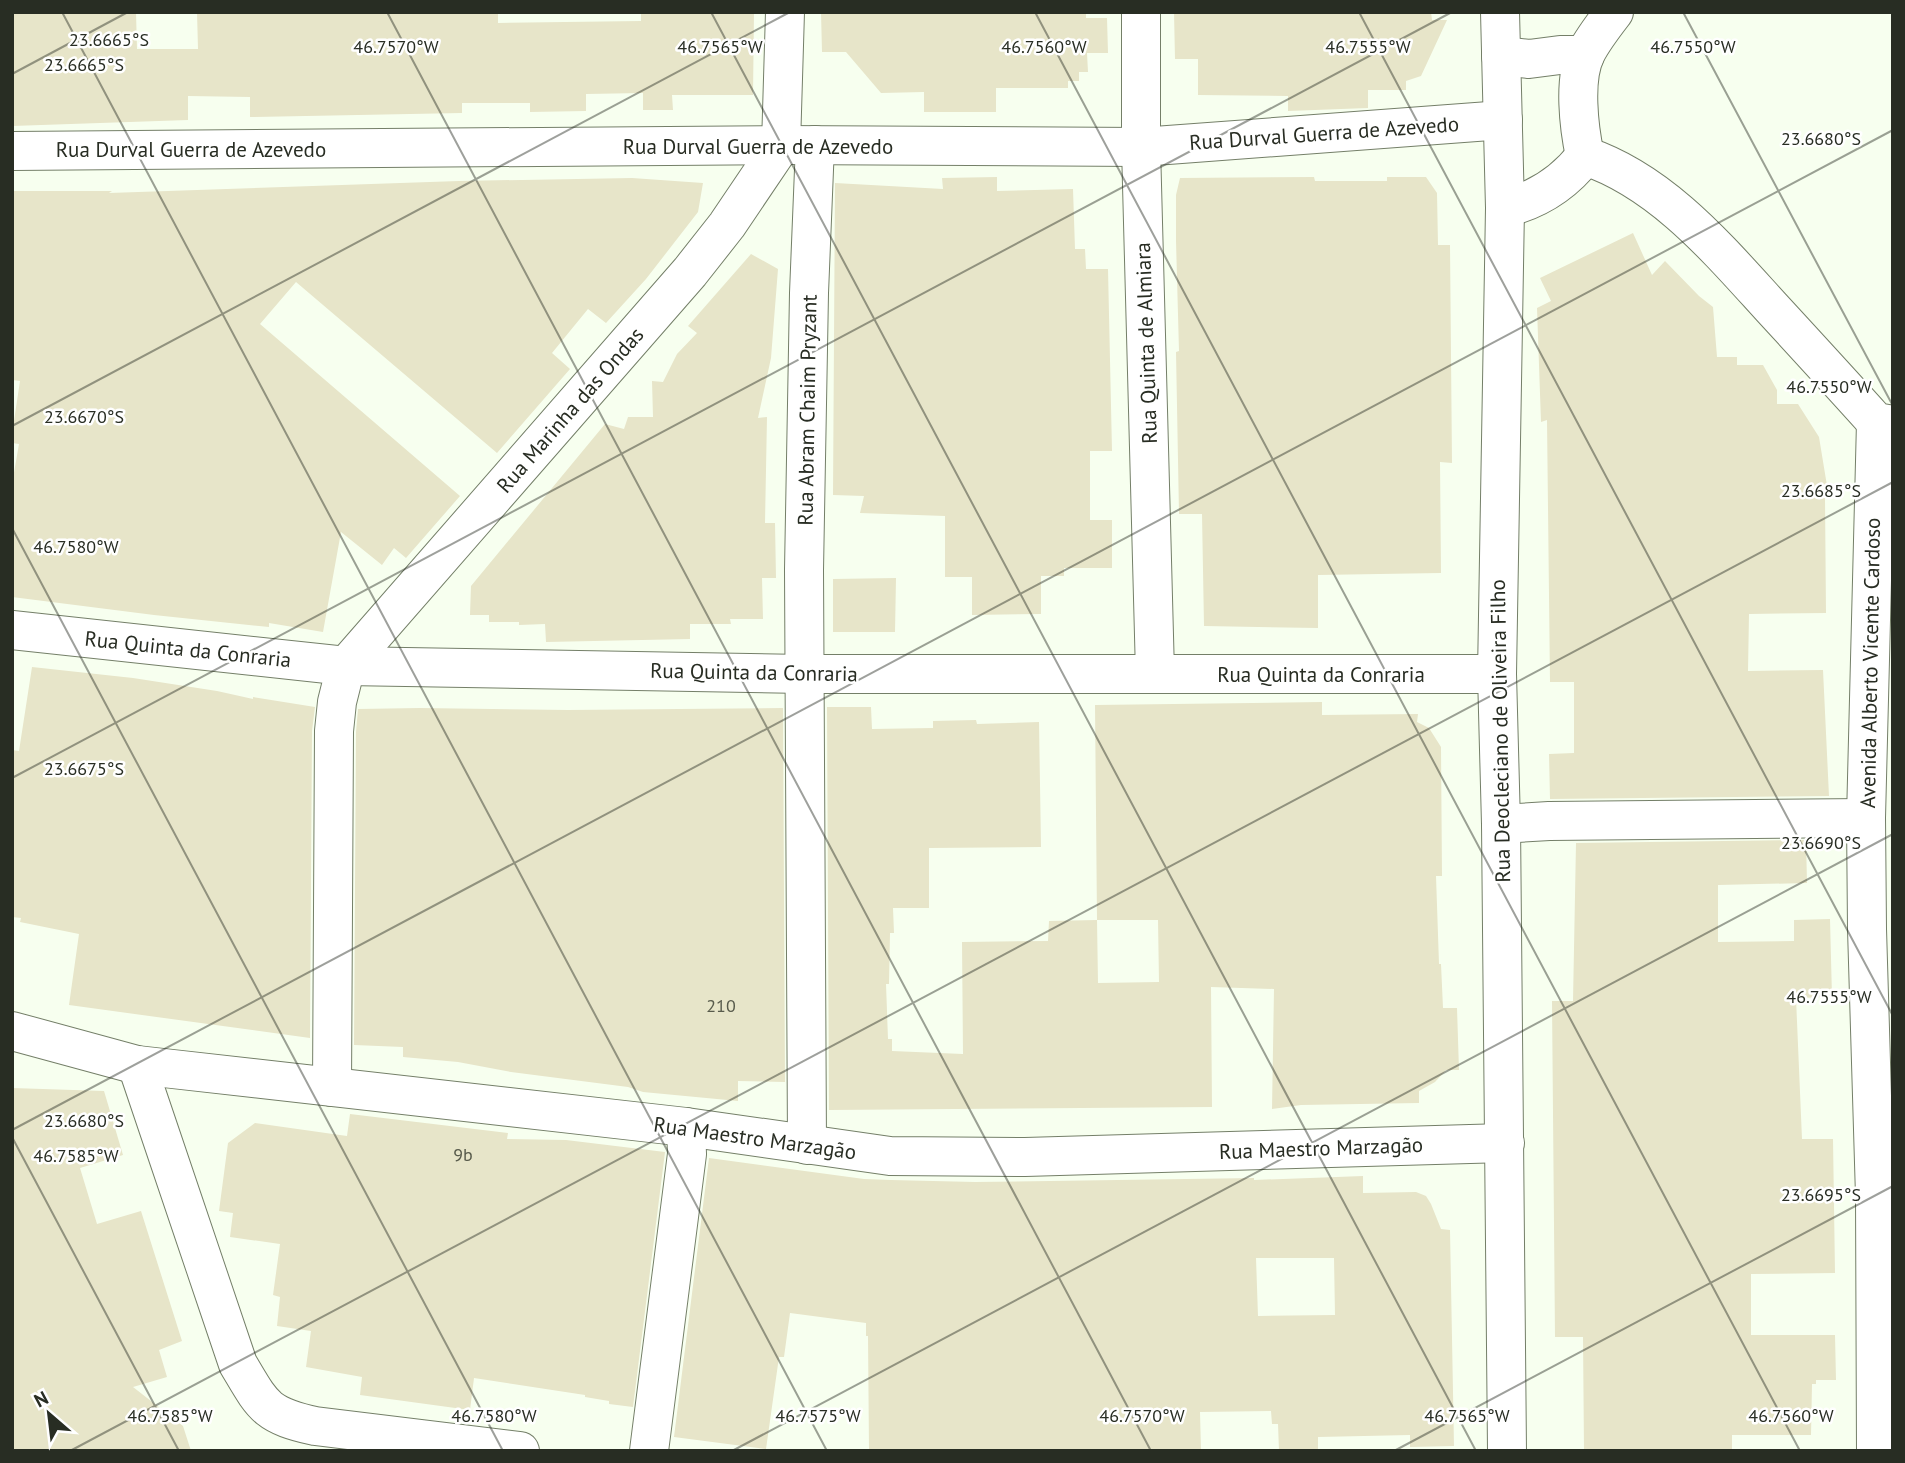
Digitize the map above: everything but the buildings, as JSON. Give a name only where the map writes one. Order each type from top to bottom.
[{"type":"street","name":"Rua Abram Chaim Pryzant","points":[[785,12],[809,293],[804,674],[807,1145]]},
{"type":"street","name":"Rua Quinta de Almiara","points":[[1140,12],[1155,673]]},
{"type":"street","name":"Rua Deocleciano de Oliveira Filho","points":[[1500,12],[1505,208],[1497,674],[1502,824],[1507,1451]]},
{"type":"street","points":[[1505,208],[1526,203],[1542,194],[1572,173],[1585,156],[1578,115],[1579,87],[1585,55],[1614,12]]},
{"type":"street","points":[[1501,56],[1529,59],[1585,55]]},
{"type":"street","name":"Rua Durval Guerra de Azevedo","points":[[12,151],[798,145],[1141,147],[1503,120]]},
{"type":"street","name":"Rua Marinha das Ondas","points":[[346,666],[798,145]]},
{"type":"street","points":[[1585,156],[1608,163],[1657,195],[1716,247],[1884,424]]},
{"type":"street","name":"Avenida Alberto Vicente Cardoso","points":[[1876,1451],[1875,1196],[1880,929],[1866,818],[1884,424]]},
{"type":"street","name":"Rua Quinta da Conraria","points":[[12,630],[346,666],[804,674],[1497,674]]},
{"type":"street","points":[[332,1087],[334,731],[337,702],[346,666]]},
{"type":"street","points":[[1502,824],[1549,821],[1866,818]]},
{"type":"street","name":"Rua Maestro Marzagão","points":[[12,1031],[137,1065],[687,1127],[890,1156],[1025,1157],[1505,1143]]},
{"type":"street","points":[[137,1065],[238,1364],[258,1397],[271,1411],[288,1420],[315,1426],[520,1451]]},
{"type":"street","points":[[649,1451],[687,1154],[687,1127]]}]
